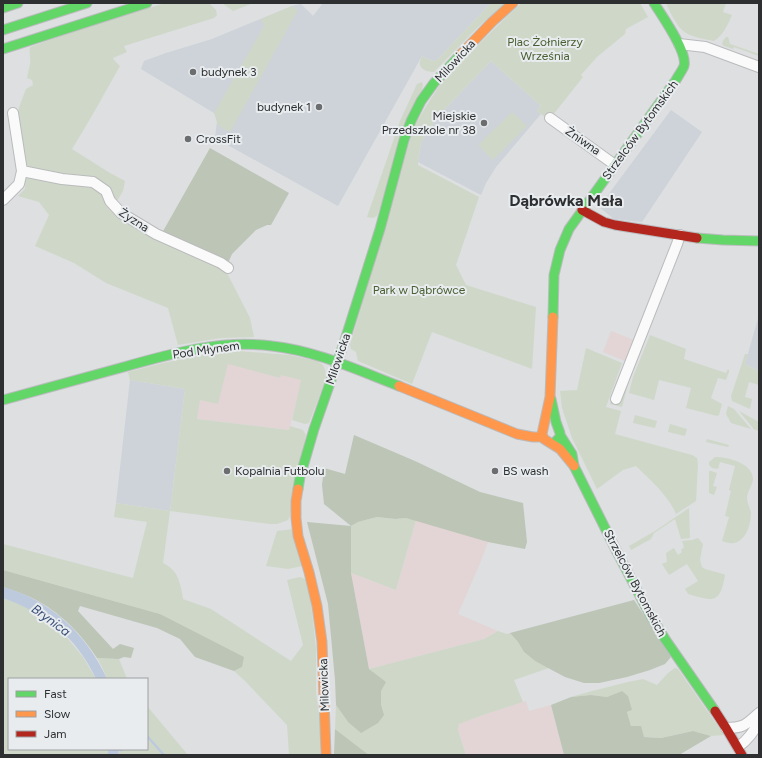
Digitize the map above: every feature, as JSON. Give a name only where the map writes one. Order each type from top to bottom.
[{"type":"main road","points":[[3,8],[18,3]]},
{"type":"main road","points":[[3,30],[87,3]]},
{"type":"main road","points":[[3,49],[147,3]]},
{"type":"main road","name":"Milowicka","points":[[326,755],[322,642],[317,606],[296,526],[298,484],[380,229],[404,140],[411,121],[421,101],[434,83],[492,22],[513,3]]},
{"type":"main road","name":"Strzelców Bytomskich","points":[[550,397],[554,275],[564,239],[582,210],[684,66],[683,53],[679,44],[654,3]]},
{"type":"main road","points":[[582,210],[604,222],[615,225],[680,236],[723,240],[759,241]]},
{"type":"main road","name":"Pod Młynem","points":[[3,400],[175,353],[230,344],[261,344],[315,354],[517,434],[539,438],[545,436]]},
{"type":"main road","points":[[545,436],[556,441],[559,438],[559,431],[550,397]]},
{"type":"main road","points":[[545,436],[546,413],[550,397]]},
{"type":"main road","points":[[545,436],[547,425],[555,425],[559,431]]},
{"type":"main road","name":"Strzelców Bytomskich","points":[[559,431],[572,454],[574,466]]},
{"type":"main road","name":"Strzelców Bytomskich","points":[[545,436],[560,449],[574,466],[650,615],[738,748]]},
{"type":"street","points":[[679,44],[705,47],[759,67]]},
{"type":"street","points":[[3,200],[19,184],[22,171],[14,113]]},
{"type":"street","name":"Żniwna","points":[[550,118],[615,165]]},
{"type":"street","name":"Żyzna","points":[[22,171],[62,179],[93,182],[106,191],[110,201],[121,213],[156,234],[221,263],[228,268]]},
{"type":"street","points":[[616,399],[680,236]]},
{"type":"street","points":[[726,728],[739,728],[759,713]]},
{"type":"street","points":[[738,748],[749,738],[759,722]]},
{"type":"street","points":[[738,748],[745,725]]},
{"type":"shaded area","points":[[323,3],[491,3],[437,60],[432,61],[422,56],[338,206],[215,138],[217,122],[214,113],[141,69],[144,61],[212,39],[292,6],[301,4],[313,16]]},
{"type":"shaded area","name":"Miejskie Przedszkole nr 38","points":[[491,61],[541,106],[537,111],[541,114],[496,167],[486,183],[481,195],[418,162],[421,143],[427,132],[443,111]]},
{"type":"shaded area","points":[[671,110],[702,132],[642,222],[614,219],[599,207]]},
{"type":"shaded area","points":[[759,315],[759,371],[745,364]]},
{"type":"shaded area","points":[[611,331],[634,340],[625,361],[603,352]]},
{"type":"shaded area","points":[[227,358],[303,375],[289,430],[181,417]]},
{"type":"shaded area","points":[[130,380],[185,389],[170,511],[116,503]]},
{"type":"shaded area","points":[[416,520],[488,542],[458,614],[498,631],[484,639],[369,669],[351,573],[396,590]]},
{"type":"shaded area","points":[[526,701],[529,711],[551,705],[564,755],[466,755],[458,730],[459,724]]},
{"type":"green space","points":[[165,3],[209,3],[216,10],[217,15],[214,18],[124,46],[127,52],[113,58],[120,66],[72,149],[125,181],[123,191],[111,211],[153,236],[226,271],[250,318],[254,337],[221,338],[178,345],[168,308],[106,283],[74,263],[35,246],[49,215],[39,202],[18,196],[25,189],[26,166],[17,114],[26,89],[33,85],[32,80],[27,78],[30,62],[30,47],[93,25]]},
{"type":"green space","points":[[222,3],[253,3],[233,11]]},
{"type":"green space","points":[[491,3],[506,3],[477,28],[434,72],[422,69],[420,60],[422,56],[432,61],[437,60]]},
{"type":"green space","points":[[522,3],[640,3],[648,17],[626,29],[625,34],[597,57],[581,75],[583,77],[549,120],[537,111],[541,106],[491,61],[443,111],[427,132],[421,143],[418,165],[479,197],[456,265],[466,285],[536,307],[532,369],[432,332],[412,384],[358,361],[356,352],[351,349],[350,345],[414,126],[446,76]]},
{"type":"green space","points":[[666,3],[726,3],[723,12],[732,15],[723,33],[714,41],[693,36],[682,30],[675,21]]},
{"type":"green space","points":[[292,6],[298,10],[230,132],[223,129],[218,124],[214,113],[264,26],[261,19]]},
{"type":"green space","points":[[726,37],[728,37],[730,44],[759,54],[759,56],[734,47],[733,49],[724,46],[722,44]]},
{"type":"green space","points":[[422,82],[422,91],[377,216],[373,218],[367,217],[400,121],[417,84]]},
{"type":"green space","points":[[512,112],[527,126],[493,160],[478,145]]},
{"type":"green space","points":[[210,148],[289,193],[271,225],[267,225],[256,230],[232,254],[228,263],[162,233]]},
{"type":"green space","points":[[650,335],[686,349],[684,359],[726,373],[728,369],[729,370],[726,380],[718,378],[711,398],[722,404],[719,415],[717,416],[686,408],[691,388],[659,380],[654,400],[629,393],[633,377]]},
{"type":"green space","points":[[586,348],[622,363],[606,407],[621,411],[615,434],[692,455],[697,458],[696,501],[676,514],[664,494],[636,466],[623,470],[597,489],[572,438],[562,408],[560,391],[577,390]]},
{"type":"green space","points":[[238,351],[290,355],[317,361],[323,365],[326,379],[309,423],[305,424],[292,420],[301,380],[281,375],[280,378],[228,364],[218,404],[200,400],[197,419],[289,430],[290,426],[303,430],[306,435],[288,520],[277,524],[270,524],[170,511],[185,389],[130,380],[128,372],[203,355]]},
{"type":"green space","points":[[745,354],[748,354],[745,364],[759,371],[759,385],[749,382],[745,397],[752,399],[750,409],[732,401],[731,396]]},
{"type":"green space","points":[[630,377],[622,407],[610,404],[611,399],[619,401]]},
{"type":"green space","points":[[728,406],[734,409],[751,429],[731,423],[726,414]]},
{"type":"green space","points":[[739,411],[759,422],[759,431],[753,429]]},
{"type":"green space","points":[[635,415],[657,421],[655,428],[633,423]]},
{"type":"green space","points":[[670,424],[687,429],[685,436],[668,432]]},
{"type":"green space","points":[[354,435],[415,461],[480,492],[523,503],[527,542],[525,549],[488,542],[406,518],[395,519],[377,517],[358,522],[351,526],[324,504],[322,485],[324,468],[345,474]]},
{"type":"green space","points":[[707,439],[729,445],[728,447],[706,442]]},
{"type":"green space","points":[[715,457],[727,458],[740,462],[752,474],[753,480],[747,498],[751,513],[749,527],[745,536],[738,542],[734,543],[722,541],[729,517],[725,516],[735,466],[720,462],[718,469],[712,468],[709,465],[709,462]]},
{"type":"green space","points":[[709,471],[717,473],[713,486],[717,487],[714,495],[709,493]]},
{"type":"green space","points":[[116,503],[170,511],[163,563],[171,568],[176,574],[183,599],[211,609],[291,661],[303,645],[287,580],[300,577],[305,579],[310,595],[316,648],[316,693],[320,720],[320,755],[289,755],[287,725],[234,671],[242,667],[160,614],[3,570],[3,544],[133,578],[147,522],[114,517]]},
{"type":"green space","points":[[689,508],[690,538],[681,539],[675,519],[654,533],[651,539],[631,550],[629,546],[655,531]]},
{"type":"green space","points":[[377,517],[395,519],[406,518],[416,520],[396,590],[351,573],[351,526],[358,522]]},
{"type":"green space","points":[[307,522],[351,526],[351,573],[369,669],[386,682],[381,691],[381,705],[384,715],[378,723],[361,733],[348,722],[336,705],[328,604]]},
{"type":"green space","points":[[294,529],[302,566],[288,569],[266,566],[277,531]]},
{"type":"green space","points":[[698,538],[703,544],[700,560],[702,567],[725,575],[721,592],[714,598],[709,599],[688,594],[685,589],[698,581],[687,564],[669,575],[662,564],[667,562],[666,553],[674,548],[678,555],[682,552],[681,550],[684,547],[682,541]]},
{"type":"green space","points":[[3,570],[160,614],[244,657],[242,667],[234,671],[195,657],[180,639],[157,628],[80,606],[78,611],[113,649],[120,644],[134,648],[131,658],[97,658],[78,633],[55,612],[34,599],[3,587]]},
{"type":"green space","points":[[3,598],[22,605],[59,628],[83,657],[95,678],[8,678],[8,750],[108,750],[108,755],[3,755]]},
{"type":"green space","points":[[634,600],[671,657],[665,664],[627,677],[599,683],[584,683],[565,677],[535,661],[524,652],[510,633]]},
{"type":"green space","points":[[498,631],[507,634],[510,633],[524,652],[535,661],[549,668],[514,680],[523,702],[459,724],[458,730],[466,755],[369,755],[335,729],[336,705],[348,722],[381,705],[381,691],[385,682],[369,669],[484,639]]},
{"type":"green space","points":[[97,658],[119,659],[127,678],[107,678]]},
{"type":"green space","points":[[675,668],[678,669],[724,735],[711,736],[693,731],[661,738],[644,737],[631,726],[627,712],[632,710],[622,691],[607,697],[591,695],[571,697],[643,679],[657,685]]},
{"type":"green space","points":[[622,691],[628,696],[632,710],[627,712],[631,726],[641,726],[644,737],[661,738],[693,731],[711,736],[679,755],[564,755],[551,705],[571,697],[591,695],[607,697]]},
{"type":"green space","points":[[148,707],[188,755],[118,755],[119,750],[121,752],[123,750],[148,750]]},
{"type":"green space","points":[[335,729],[369,755],[334,755]]},
{"type":"water","name":"Brynica","points":[[3,587],[20,593],[52,610],[66,621],[78,634],[99,663],[106,678],[95,678],[79,651],[58,628],[33,611],[3,598]]},
{"type":"water","points":[[108,750],[119,750],[118,755],[108,755]]},
{"type":"waterway","points":[[148,737],[164,755]]},
{"type":"traffic: fast","points":[[3,8],[18,3]]},
{"type":"traffic: fast","points":[[3,30],[87,3]]},
{"type":"traffic: fast","points":[[3,49],[147,3]]},
{"type":"traffic: fast","points":[[553,317],[554,275],[560,250],[569,229],[676,80],[684,66],[682,52],[678,43],[654,3]]},
{"type":"traffic: fast","points":[[298,489],[314,429],[345,340],[380,229],[404,140],[411,121],[421,101],[434,83],[461,54]]},
{"type":"traffic: fast","points":[[697,238],[759,241]]},
{"type":"traffic: fast","points":[[3,400],[176,353],[214,346],[253,344],[289,348],[305,352],[337,362],[399,386]]},
{"type":"traffic: fast","points":[[551,399],[560,433],[560,437],[556,441]]},
{"type":"traffic: fast","points":[[560,435],[572,454],[574,466],[650,615],[715,711]]},
{"type":"traffic: slow","points":[[461,54],[513,3]]},
{"type":"traffic: slow","points":[[553,317],[550,397],[542,434],[544,439],[560,449],[574,466]]},
{"type":"traffic: slow","points":[[399,386],[517,434],[543,437]]},
{"type":"traffic: slow","points":[[298,489],[296,501],[298,536],[317,606],[322,642],[326,755]]},
{"type":"traffic: jam","points":[[582,210],[604,222],[615,225],[697,238]]},
{"type":"traffic: jam","points":[[715,711],[742,755]]},
{"type":"place","name":"budynek 3","points":[[193,72]]},
{"type":"place","name":"budynek 1","points":[[319,107]]},
{"type":"place","name":"Miejskie Przedszkole nr 38","points":[[484,123]]},
{"type":"place","name":"CrossFit","points":[[188,139]]},
{"type":"place","name":"Kopalnia Futbolu","points":[[227,471]]},
{"type":"place","name":"BS wash","points":[[495,471]]},
{"type":"district","name":"Dąbrówka Mała","points":[[566,200]]},
{"type":"park label","name":"Plac Żołnierzy Września","points":[[545,49]]},
{"type":"park label","name":"Park w Dąbrówce","points":[[419,290]]}]
